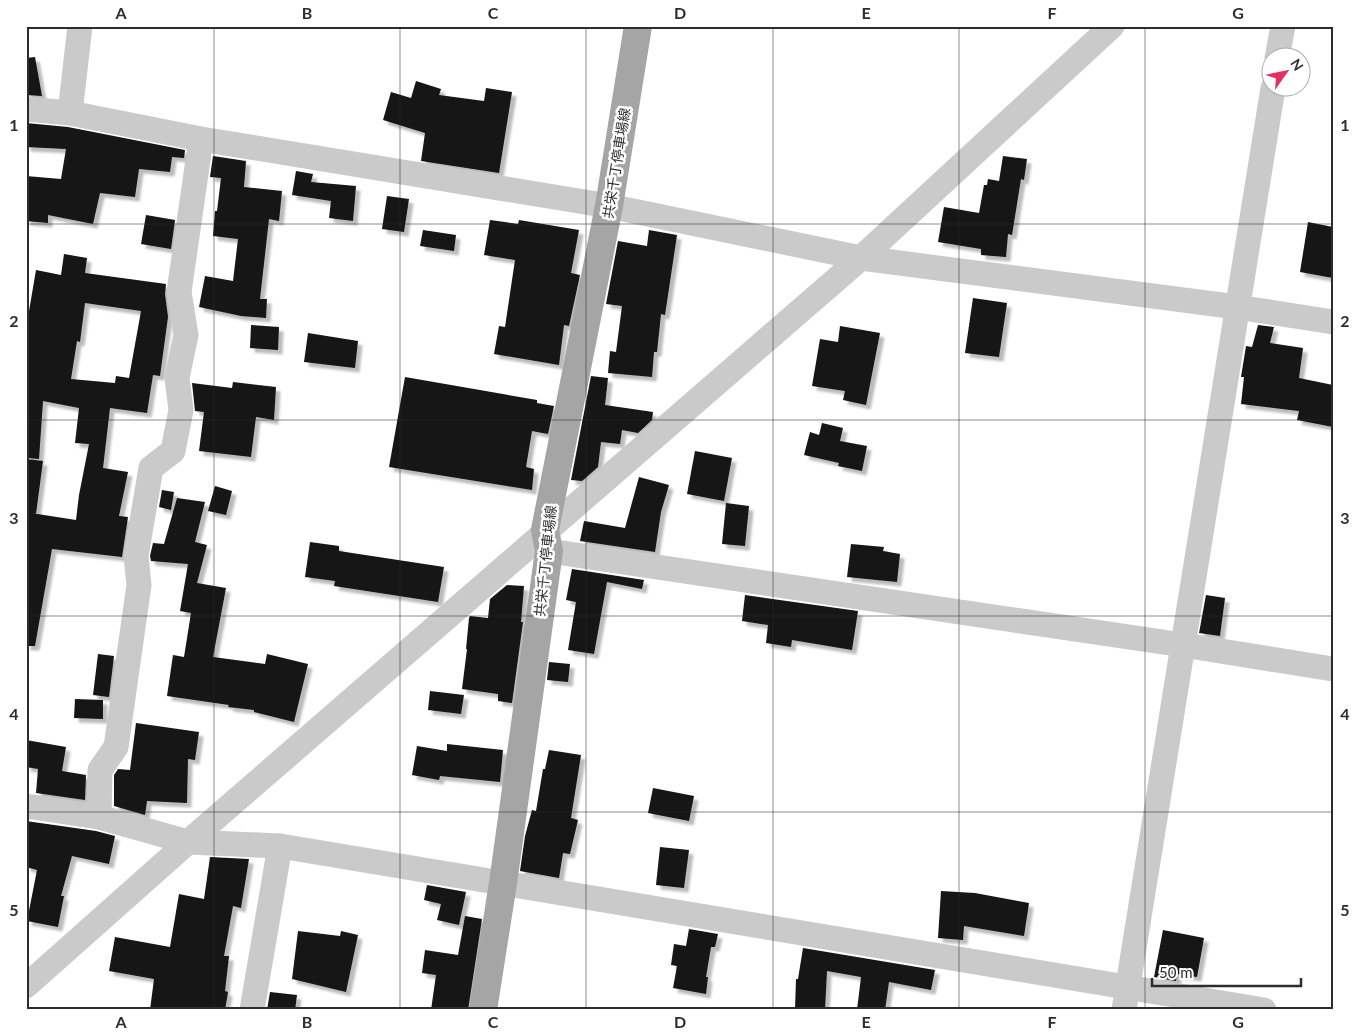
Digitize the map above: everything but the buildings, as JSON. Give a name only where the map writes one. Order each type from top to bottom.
[{"type":"main road","name":"共栄千丁停車場線","points":[[483,1010],[503,884],[547,540],[609,206],[638,26]]},
{"type":"street","points":[[70,113],[80,26]]},
{"type":"street","points":[[26,986],[188,842],[547,540],[861,258],[1112,26]]},
{"type":"street","points":[[1279,48],[1282,26]]},
{"type":"street","points":[[1126,999],[1271,98]]},
{"type":"street","points":[[26,110],[70,113],[201,139],[609,206],[861,258],[1237,307],[1333,322]]},
{"type":"street","points":[[99,817],[100,770],[116,747],[139,585],[136,556],[143,506],[151,468],[173,451],[181,410],[177,378],[186,335],[179,292],[201,139]]},
{"type":"street","points":[[547,540],[1333,669]]},
{"type":"street","points":[[26,806],[99,817],[188,842],[280,846],[503,884],[1126,999],[1264,1010]]},
{"type":"street","points":[[252,1010],[280,846]]}]
